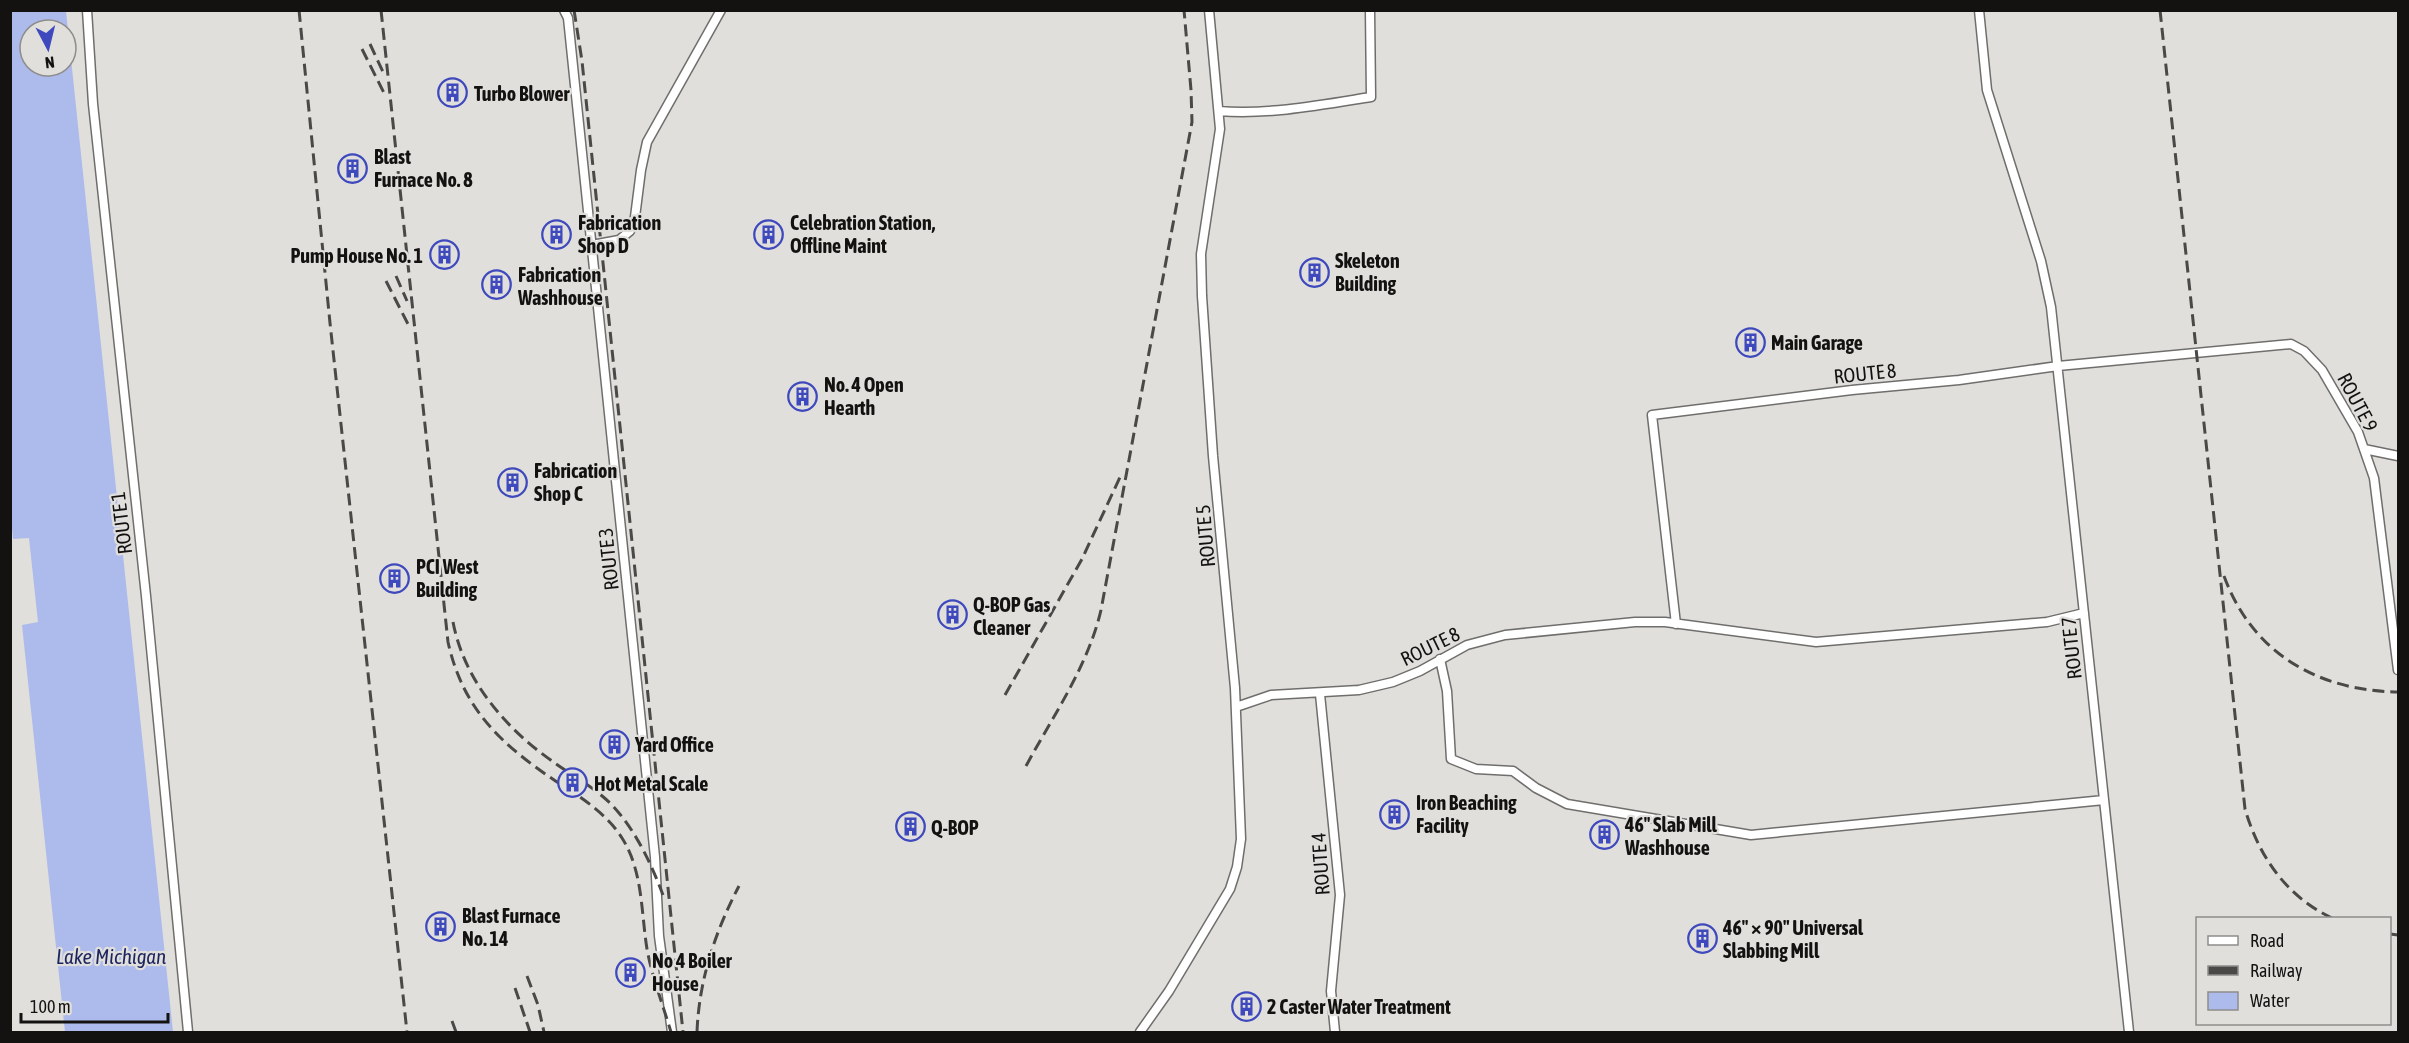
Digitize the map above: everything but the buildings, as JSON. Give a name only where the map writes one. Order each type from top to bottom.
[{"type":"street","name":"ROUTE 1","points":[[87,10],[93,104],[146,596],[188,1032]]},
{"type":"street","name":"ROUTE 3","points":[[564,10],[567,18],[592,245],[655,857],[659,936],[672,1032]]},
{"type":"street","points":[[592,245],[619,240],[630,231],[635,217],[640,170],[647,142],[722,10]]},
{"type":"street","name":"ROUTE 5","points":[[1140,1032],[1169,991],[1230,889],[1237,867],[1241,839],[1236,707],[1213,456],[1202,296],[1201,254],[1220,129],[1209,10]]},
{"type":"street","points":[[1219,111],[1239,113],[1371,97],[1370,10]]},
{"type":"street","name":"ROUTE 7","points":[[1979,10],[1987,90],[2041,261],[2050,307],[2129,1032]]},
{"type":"street","name":"ROUTE 8","points":[[1676,624],[1652,415],[1852,390],[1959,380],[2058,366],[2291,344]]},
{"type":"street","name":"ROUTE 9","points":[[2291,344],[2304,351],[2322,370],[2358,432],[2374,478],[2398,668]]},
{"type":"street","points":[[2364,449],[2398,456]]},
{"type":"street","name":"ROUTE 8","points":[[1236,707],[1271,695],[1359,690],[1393,682],[1420,671],[1467,645],[1505,635],[1635,622],[1676,624],[1816,642],[2047,622],[2084,613]]},
{"type":"street","points":[[1440,659],[1447,691],[1450,759],[1476,769],[1513,771],[1536,788],[1567,804],[1751,835],[2104,800]]},
{"type":"street","name":"ROUTE 4","points":[[1320,694],[1340,895],[1331,991],[1335,1032]]},
{"type":"water","name":"Lake Michigan","points":[[10,11],[66,11],[67,18],[18,18],[18,78],[73,78],[173,1032],[65,1032],[22,625],[38,622],[29,538],[13,539],[11,517]]},
{"type":"railway","points":[[299,10],[330,323],[407,1032]]},
{"type":"railway","points":[[381,10],[448,642],[464,687],[488,724],[519,754],[593,807],[609,821],[622,838],[638,878],[649,959],[671,1032]]},
{"type":"railway","points":[[574,10],[582,61],[683,1032]]},
{"type":"railway","points":[[1026,766],[1079,671],[1101,610],[1192,122],[1184,10]]},
{"type":"railway","points":[[2160,10],[2245,809],[2258,843],[2277,874],[2301,899],[2330,917]]},
{"type":"railway","points":[[370,44],[383,72]]},
{"type":"railway","points":[[362,49],[385,95]]},
{"type":"railway","points":[[396,276],[407,301]]},
{"type":"railway","points":[[386,281],[410,328]]},
{"type":"railway","points":[[1005,695],[1082,559],[1121,475]]},
{"type":"railway","points":[[2224,576],[2236,603],[2252,626],[2270,646],[2292,662],[2315,675],[2341,684],[2369,690],[2398,692]]},
{"type":"railway","points":[[453,622],[466,664],[489,701],[518,734],[590,787],[620,814],[642,847],[663,895]]},
{"type":"railway","points":[[697,1032],[701,994],[710,957],[739,886]]},
{"type":"railway","points":[[2391,934],[2398,935]]},
{"type":"railway","points":[[527,976],[538,1005],[544,1032]]},
{"type":"railway","points":[[515,988],[530,1032]]},
{"type":"railway","points":[[452,1021],[456,1032]]},
{"type":"place","name":"Turbo Blower","points":[[453,93]]},
{"type":"place","name":"Blast Furnace No. 8","points":[[353,168]]},
{"type":"place","name":"Fabrication Shop D","points":[[557,234]]},
{"type":"place","name":"Celebration Station, Offline Maint","points":[[769,234]]},
{"type":"place","name":"Pump House No. 1","points":[[444,255]]},
{"type":"place","name":"Skeleton Building","points":[[1314,272]]},
{"type":"place","name":"Fabrication Washhouse","points":[[497,285]]},
{"type":"place","name":"Main Garage","points":[[1750,342]]},
{"type":"place","name":"No. 4 Open Hearth","points":[[803,396]]},
{"type":"place","name":"Fabrication Shop C","points":[[513,482]]},
{"type":"place","name":"PCI West Building","points":[[395,578]]},
{"type":"place","name":"Q-BOP Gas Cleaner","points":[[952,615]]},
{"type":"place","name":"Yard Office","points":[[614,744]]},
{"type":"place","name":"Hot Metal Scale","points":[[573,783]]},
{"type":"place","name":"Iron Beaching Facility","points":[[1395,814]]},
{"type":"place","name":"Q-BOP","points":[[910,827]]},
{"type":"place","name":"46\" Slab Mill Washhouse","points":[[1604,835]]},
{"type":"place","name":"Blast Furnace No. 14","points":[[441,926]]},
{"type":"place","name":"46\" × 90\" Universal Slabbing Mill","points":[[1702,938]]},
{"type":"place","name":"No 4 Boiler House","points":[[631,972]]},
{"type":"place","name":"2 Caster Water Treatment","points":[[1246,1006]]}]
